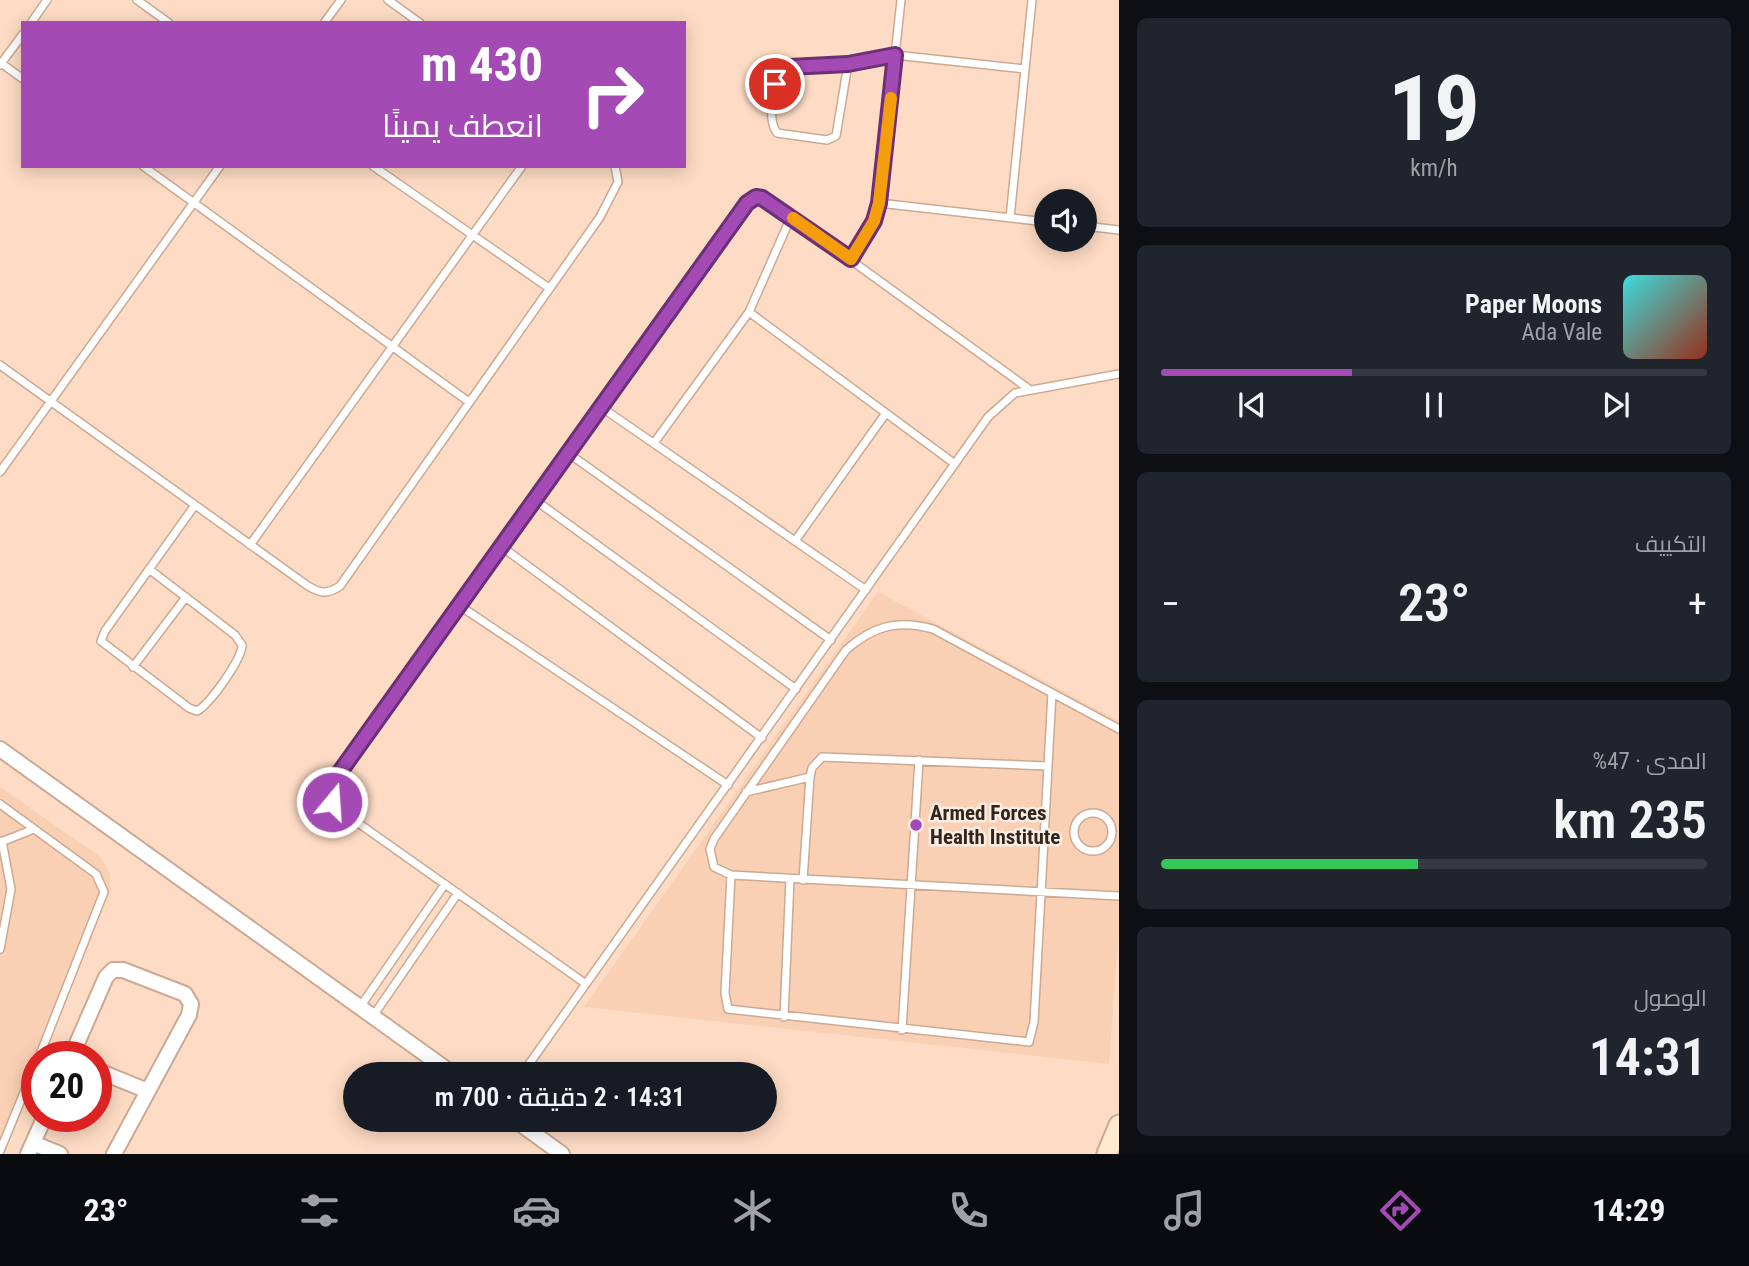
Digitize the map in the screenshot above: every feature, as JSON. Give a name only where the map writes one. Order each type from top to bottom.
[{"type":"main road","points":[[1107,1154],[1119,1125]]},
{"type":"street","points":[[0,748],[436,1062]]},
{"type":"street","points":[[78,1041],[106,977],[113,970],[123,970],[185,994],[191,1004],[189,1015],[114,1154]]},
{"type":"street","points":[[112,1076],[148,1091]]},
{"type":"street","points":[[532,1132],[562,1154]]},
{"type":"street","points":[[31,1148],[60,1154]]},
{"type":"lane","points":[[32,21],[47,0]]},
{"type":"lane","points":[[137,0],[166,21]]},
{"type":"lane","points":[[325,21],[341,0]]},
{"type":"lane","points":[[388,0],[416,21]]},
{"type":"lane","points":[[851,259],[874,221],[879,203],[901,0]]},
{"type":"lane","points":[[1010,218],[1032,0]]},
{"type":"lane","points":[[21,37],[1,64],[21,78]]},
{"type":"lane","points":[[848,64],[836,136],[827,139],[777,133],[773,123],[775,84],[782,69],[848,64],[895,55],[1025,69]]},
{"type":"lane","points":[[146,168],[394,345],[469,402]]},
{"type":"lane","points":[[0,472],[219,168]]},
{"type":"lane","points":[[376,168],[550,288]]},
{"type":"lane","points":[[250,545],[521,168]]},
{"type":"lane","points":[[0,365],[308,586],[318,592],[330,593],[340,586],[612,197],[618,182],[615,168]]},
{"type":"lane","points":[[586,984],[337,808],[330,794],[337,776],[747,203],[756,197],[762,198],[791,217],[1029,389]]},
{"type":"lane","points":[[879,203],[1034,221]]},
{"type":"lane","points":[[654,443],[749,312],[791,217]]},
{"type":"lane","points":[[1097,227],[1119,230]]},
{"type":"lane","points":[[749,312],[955,464]]},
{"type":"lane","points":[[531,1062],[955,464],[1002,402],[1029,389],[1119,374]]},
{"type":"lane","points":[[601,407],[866,590]]},
{"type":"lane","points":[[795,541],[886,413]]},
{"type":"lane","points":[[568,453],[831,640]]},
{"type":"lane","points":[[535,500],[796,689]]},
{"type":"lane","points":[[149,569],[236,635],[242,645],[239,657],[203,708],[192,710],[103,644],[102,637],[149,569],[195,505]]},
{"type":"lane","points":[[502,547],[762,737]]},
{"type":"lane","points":[[133,667],[186,597]]},
{"type":"lane","points":[[460,606],[728,785]]},
{"type":"lane","points":[[1119,729],[933,629],[899,623],[883,625],[860,637],[846,650],[746,792],[710,849],[714,867],[731,875],[1119,896]]},
{"type":"lane","points":[[731,875],[724,1003],[728,1009],[734,1012],[1029,1042],[1034,1023],[1052,692]]},
{"type":"lane","points":[[803,880],[810,777],[812,768],[822,757],[1047,766]]},
{"type":"lane","points":[[902,1030],[919,760]]},
{"type":"lane","points":[[746,792],[810,777]]},
{"type":"lane","points":[[0,804],[96,874],[104,892],[45,1041]]},
{"type":"lane","points":[[1094,813],[1107,819],[1115,833],[1105,846],[1091,850],[1079,844],[1074,830],[1080,817],[1094,813]]},
{"type":"lane","points":[[0,949],[11,889],[1,842],[34,829]]},
{"type":"lane","points":[[784,1017],[790,879]]},
{"type":"lane","points":[[359,1007],[445,884]]},
{"type":"lane","points":[[373,1017],[458,893]]},
{"type":"lane","points":[[0,1151],[21,1100]]},
{"type":"shaded area","name":"Armed Forces Health Institute","points":[[878,592],[1119,721],[1119,930],[1109,1064],[584,1007]]},
{"type":"shaded area","points":[[0,787],[102,858],[110,875],[110,892],[49,1041],[21,1041],[21,1111],[3,1154],[0,1154]]},
{"type":"slow traffic","points":[[793,218],[851,259],[865,239],[879,203],[891,98]]},
{"type":"place","name":"Armed Forces Health Institute","points":[[916,825]]},
{"type":"route","points":[[332,802],[330,794],[337,776],[747,203],[756,197],[769,201],[851,259],[865,239],[879,203],[895,55],[848,64],[789,67],[782,69],[777,75],[775,84]]}]
